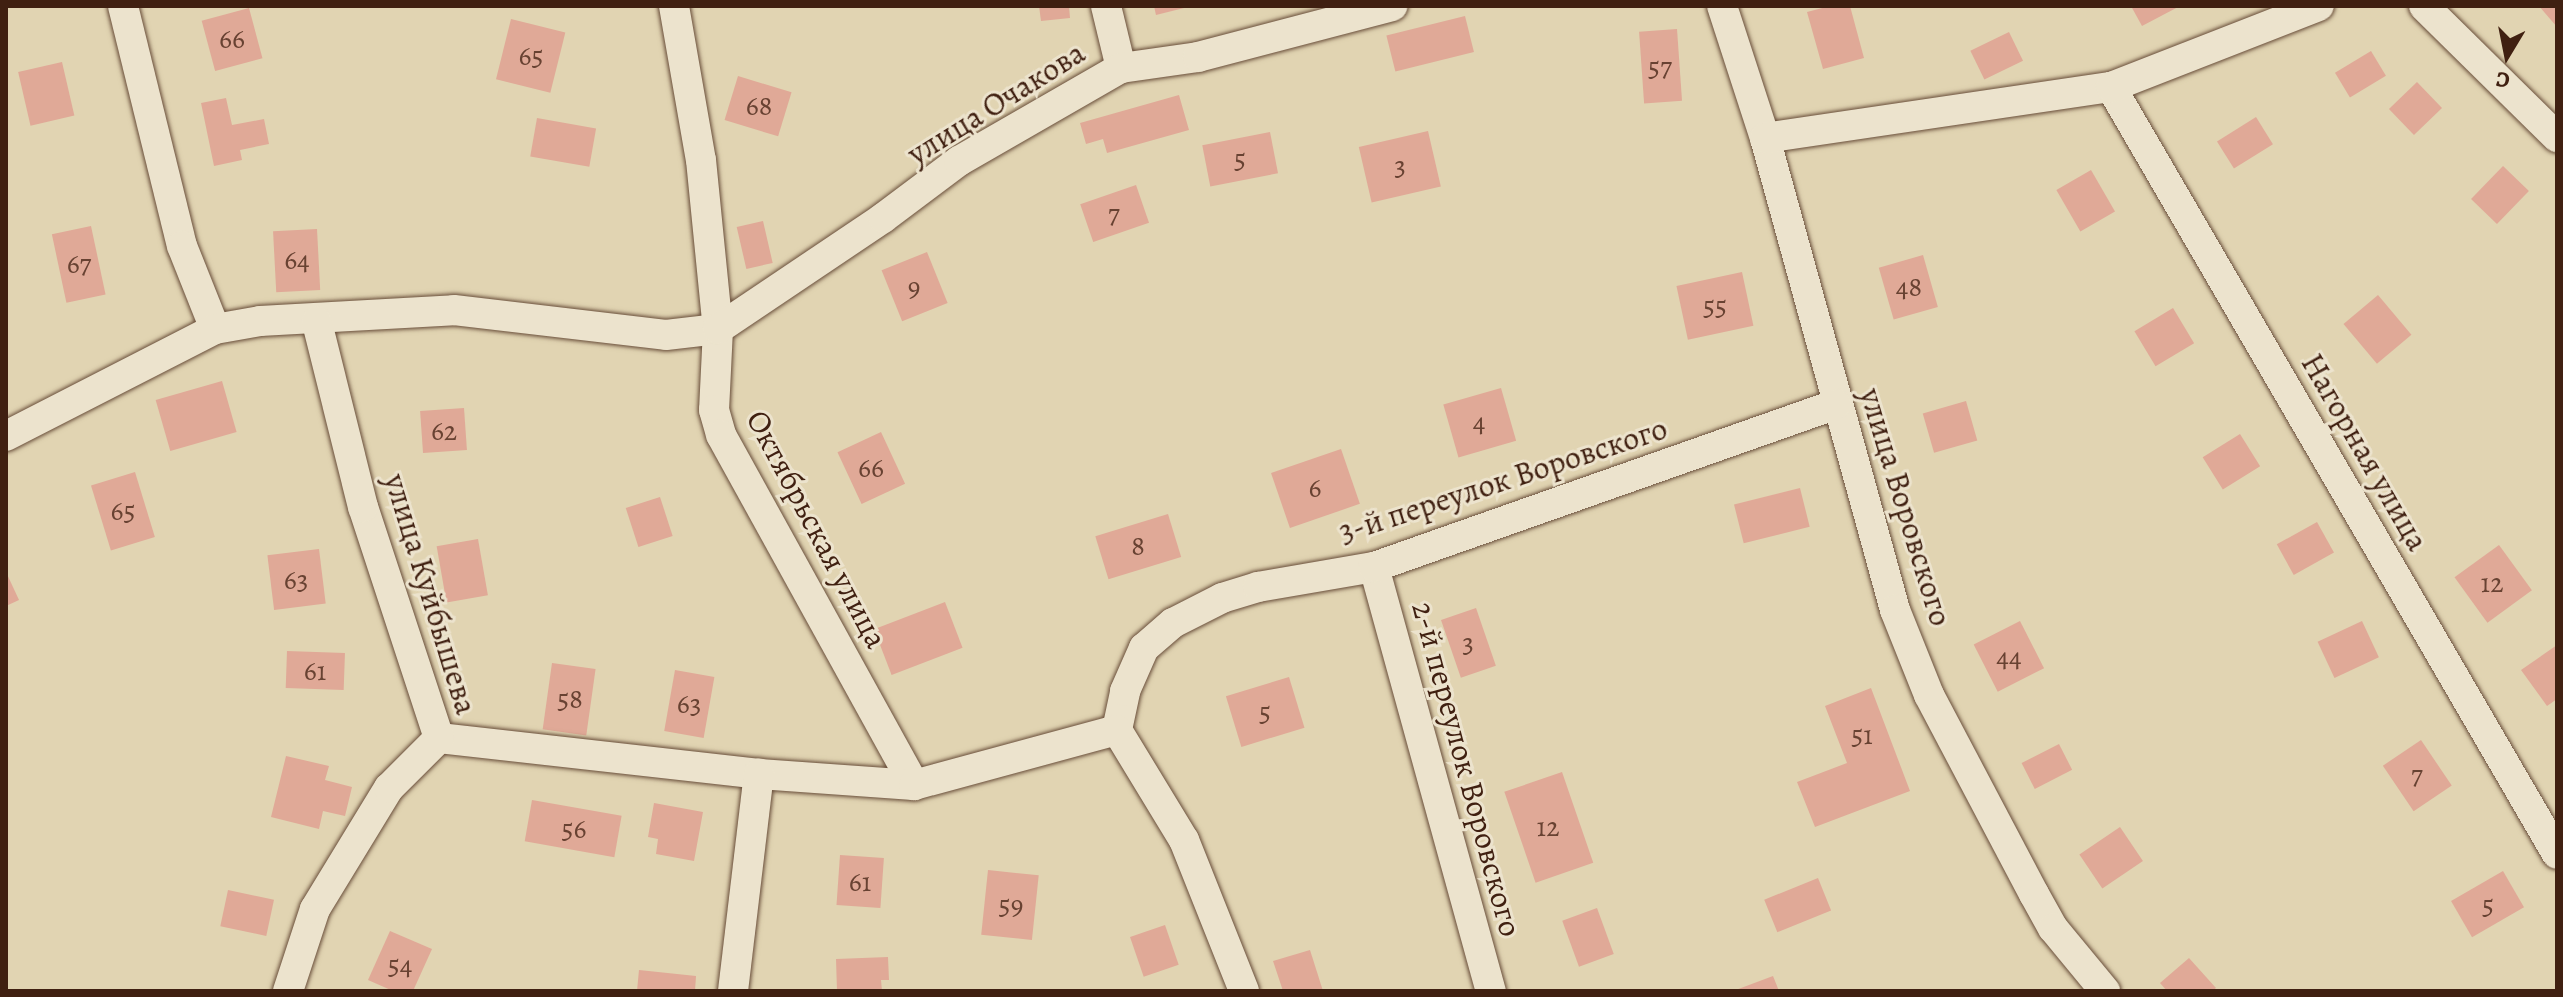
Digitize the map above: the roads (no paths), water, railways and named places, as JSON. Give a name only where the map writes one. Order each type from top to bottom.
[{"type":"street","points":[[123,6],[182,246],[215,329]]},
{"type":"street","name":"Октябрьская улица","points":[[674,6],[701,160],[718,329],[714,410],[721,435],[914,785]]},
{"type":"street","points":[[1106,6],[1121,68]]},
{"type":"street","name":"улица Очакова","points":[[718,329],[959,161],[1121,68],[1198,57],[1392,6]]},
{"type":"street","name":"улица Воровского","points":[[1722,6],[1765,138],[1895,610],[1929,695],[2053,928],[2105,991]]},
{"type":"street","points":[[1765,138],[2111,87],[2319,6]]},
{"type":"street","points":[[2424,6],[2557,137]]},
{"type":"street","name":"Нагорная улица","points":[[2111,87],[2557,854]]},
{"type":"street","points":[[6,436],[215,329],[260,321],[317,322],[454,310],[666,335],[718,329]]},
{"type":"street","name":"улица Куйбышева","points":[[288,991],[315,909],[389,788],[439,738],[363,507],[317,322]]},
{"type":"street","name":"3-й переулок Воровского","points":[[1117,730],[1125,691],[1144,648],[1173,623],[1258,587],[1374,567],[1836,404]]},
{"type":"street","name":"2-й переулок Воровского","points":[[1374,567],[1491,991]]},
{"type":"street","points":[[439,738],[759,774],[914,785],[1117,730],[1184,840],[1244,991]]},
{"type":"street","points":[[733,991],[759,774]]}]
